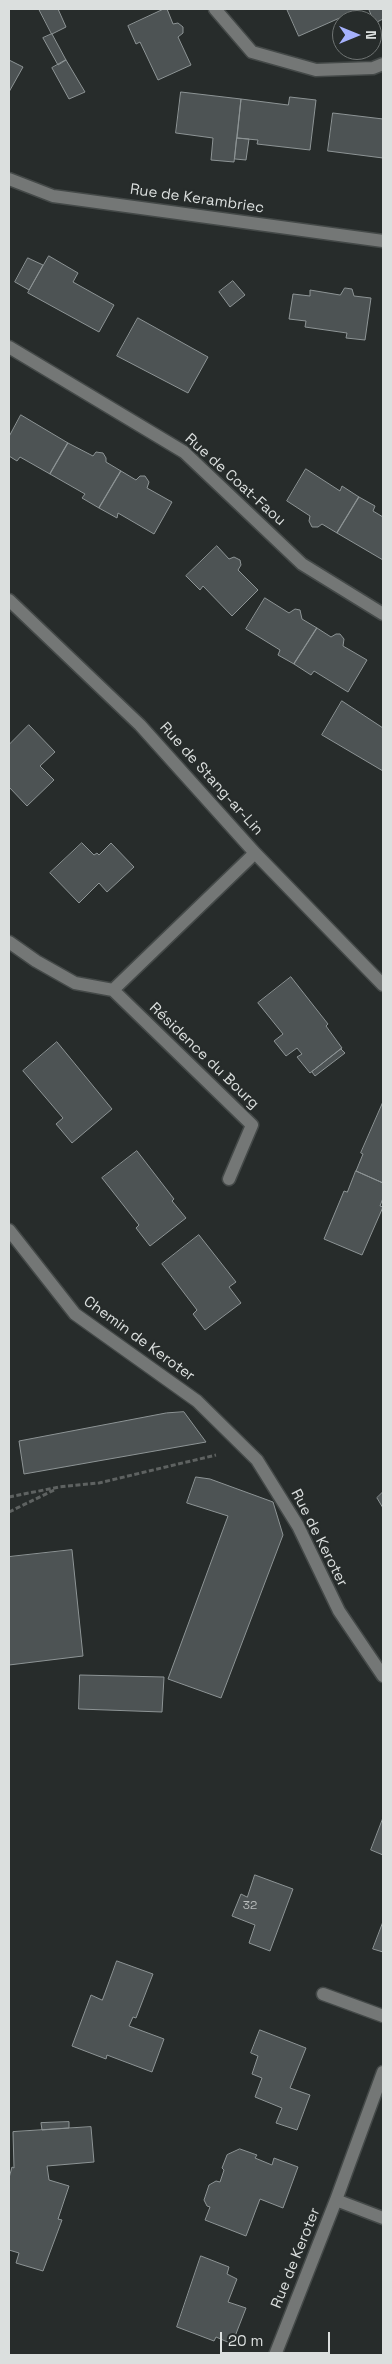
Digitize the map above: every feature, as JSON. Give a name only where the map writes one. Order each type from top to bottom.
[{"type":"street","points":[[215,9],[252,52],[316,70],[373,68],[383,64]]},
{"type":"street","name":"Rue de Kerambriec","points":[[9,179],[53,196],[383,241]]},
{"type":"street","name":"Rue de Coat-Faou","points":[[9,347],[184,452],[302,564],[383,614]]},
{"type":"street","name":"Rue de Stang-ar-Lin","points":[[9,600],[140,725],[255,853],[383,985]]},
{"type":"street","points":[[9,942],[36,961],[75,983],[113,990],[255,853]]},
{"type":"street","name":"Résidence du Bourg","points":[[113,990],[252,1125],[229,1179]]},
{"type":"street","name":"Chemin de Keroter","points":[[9,1230],[75,1314],[197,1401]]},
{"type":"street","name":"Rue de Keroter","points":[[197,1401],[257,1460],[298,1526],[339,1611],[383,1676]]},
{"type":"street","points":[[323,1994],[383,2016]]},
{"type":"street","name":"Rue de Keroter","points":[[274,2355],[336,2200],[383,2072]]},
{"type":"street","name":"Rue de Keroter","points":[[336,2200],[383,2218]]},
{"type":"path","points":[[9,1497],[59,1487],[99,1483],[246,1448]]},
{"type":"path","points":[[9,1512],[59,1487]]},
{"type":"building","points":[[39,9],[58,9],[66,27],[52,34]]},
{"type":"building","points":[[167,9],[173,24],[178,23],[183,27],[183,33],[178,37],[191,65],[158,80],[140,42],[136,44],[128,26]]},
{"type":"building","points":[[287,9],[360,9],[332,10],[332,21],[299,36]]},
{"type":"building","points":[[383,9],[383,19],[382,10],[369,10]]},
{"type":"building","points":[[52,34],[66,60],[58,65],[43,38]]},
{"type":"building","points":[[9,60],[23,67],[9,92]]},
{"type":"building","points":[[66,60],[85,92],[69,99],[52,68]]},
{"type":"building","points":[[181,92],[241,99],[234,162],[211,160],[213,138],[176,133]]},
{"type":"building","points":[[290,97],[316,100],[310,150],[257,144],[258,140],[237,138],[241,99],[288,105]]},
{"type":"building","points":[[333,113],[383,119],[383,158],[328,151]]},
{"type":"building","points":[[237,138],[249,139],[246,160],[235,159]]},
{"type":"building","points":[[49,256],[78,273],[73,282],[114,305],[99,332],[28,293]]},
{"type":"building","points":[[28,258],[43,265],[29,290],[15,282]]},
{"type":"building","points":[[233,281],[245,295],[230,307],[219,292]]},
{"type":"building","points":[[345,288],[352,289],[354,296],[371,298],[365,340],[346,338],[347,333],[305,327],[306,321],[289,319],[293,294],[310,296],[310,290],[340,295]]},
{"type":"building","points":[[138,318],[208,357],[188,393],[117,356]]},
{"type":"building","points":[[21,415],[68,443],[50,474],[20,457],[17,461],[9,456],[9,437]]},
{"type":"building","points":[[68,443],[93,456],[96,452],[103,453],[106,462],[121,471],[99,508],[82,498],[85,494],[50,474]]},
{"type":"building","points":[[306,469],[340,491],[342,486],[359,497],[337,533],[322,524],[318,527],[312,527],[309,521],[310,516],[287,501]]},
{"type":"building","points":[[121,471],[136,480],[140,476],[145,476],[149,482],[147,488],[172,502],[154,534],[118,513],[117,518],[99,508]]},
{"type":"building","points":[[359,497],[375,506],[373,511],[383,517],[383,560],[337,533]]},
{"type":"building","points":[[217,546],[229,559],[234,557],[240,560],[241,565],[238,570],[258,590],[232,616],[203,586],[200,590],[186,576]]},
{"type":"building","points":[[265,598],[289,613],[295,609],[300,610],[302,619],[317,628],[294,664],[278,655],[280,650],[246,629]]},
{"type":"building","points":[[317,628],[331,637],[340,634],[344,639],[343,646],[367,660],[348,692],[314,671],[311,675],[294,664]]},
{"type":"building","points":[[342,701],[383,728],[383,771],[322,735]]},
{"type":"building","points":[[29,725],[55,752],[40,766],[54,780],[27,806],[9,787],[9,745]]},
{"type":"building","points":[[82,843],[94,855],[97,853],[99,855],[111,843],[134,867],[107,892],[99,883],[79,903],[50,873]]},
{"type":"building","points":[[291,977],[328,1024],[326,1026],[342,1048],[310,1073],[297,1057],[302,1054],[297,1048],[286,1056],[274,1041],[283,1034],[258,1003]]},
{"type":"building","points":[[57,1042],[112,1109],[72,1143],[56,1124],[63,1118],[23,1071]]},
{"type":"building","points":[[341,1049],[345,1053],[315,1076],[312,1072]]},
{"type":"building","points":[[383,1102],[383,1183],[356,1171],[363,1154],[361,1153]]},
{"type":"building","points":[[137,1151],[174,1199],[172,1201],[186,1218],[150,1246],[136,1228],[139,1225],[102,1178]]},
{"type":"building","points":[[356,1171],[383,1183],[383,1198],[380,1206],[383,1207],[362,1255],[324,1239],[344,1191],[347,1192]]},
{"type":"building","points":[[199,1235],[236,1282],[229,1287],[241,1303],[205,1330],[193,1314],[197,1310],[162,1264]]},
{"type":"building","points":[[184,1412],[206,1442],[24,1474],[19,1441],[166,1413]]},
{"type":"building","points":[[196,1477],[210,1479],[273,1502],[283,1535],[221,1698],[168,1679],[228,1516],[187,1503]]},
{"type":"building","points":[[383,1492],[383,1508],[377,1498]]},
{"type":"building","points":[[72,1550],[83,1656],[9,1665],[9,1557]]},
{"type":"building","points":[[80,1675],[164,1677],[162,1712],[79,1709]]},
{"type":"building","points":[[383,1818],[383,1855],[371,1850]]},
{"type":"building","points":[[255,1875],[293,1889],[270,1951],[249,1943],[255,1925],[232,1916],[241,1894],[247,1897]]},
{"type":"building","points":[[383,1922],[383,1952],[373,1949]]},
{"type":"building","points":[[117,1961],[153,1974],[136,2018],[133,2017],[129,2026],[164,2039],[152,2072],[107,2055],[106,2059],[72,2046],[91,1995],[102,2000]]},
{"type":"building","points":[[260,2030],[306,2048],[290,2088],[310,2095],[297,2130],[276,2123],[282,2108],[255,2097],[262,2078],[252,2074],[258,2056],[251,2053]]},
{"type":"building","points":[[69,2122],[69,2128],[42,2130],[41,2123]]},
{"type":"building","points":[[91,2127],[94,2162],[47,2166],[49,2180],[69,2186],[58,2219],[62,2220],[43,2271],[16,2263],[19,2253],[9,2250],[9,2178],[12,2167],[14,2168],[13,2132]]},
{"type":"building","points":[[240,2149],[257,2155],[255,2158],[272,2165],[274,2158],[298,2167],[283,2208],[260,2199],[246,2236],[205,2220],[210,2207],[207,2206],[204,2200],[209,2185],[216,2181],[220,2182],[224,2170],[222,2168],[227,2155]]},
{"type":"building","points":[[201,2256],[229,2267],[227,2274],[237,2279],[228,2302],[246,2308],[232,2344],[216,2337],[214,2341],[177,2327]]}]
